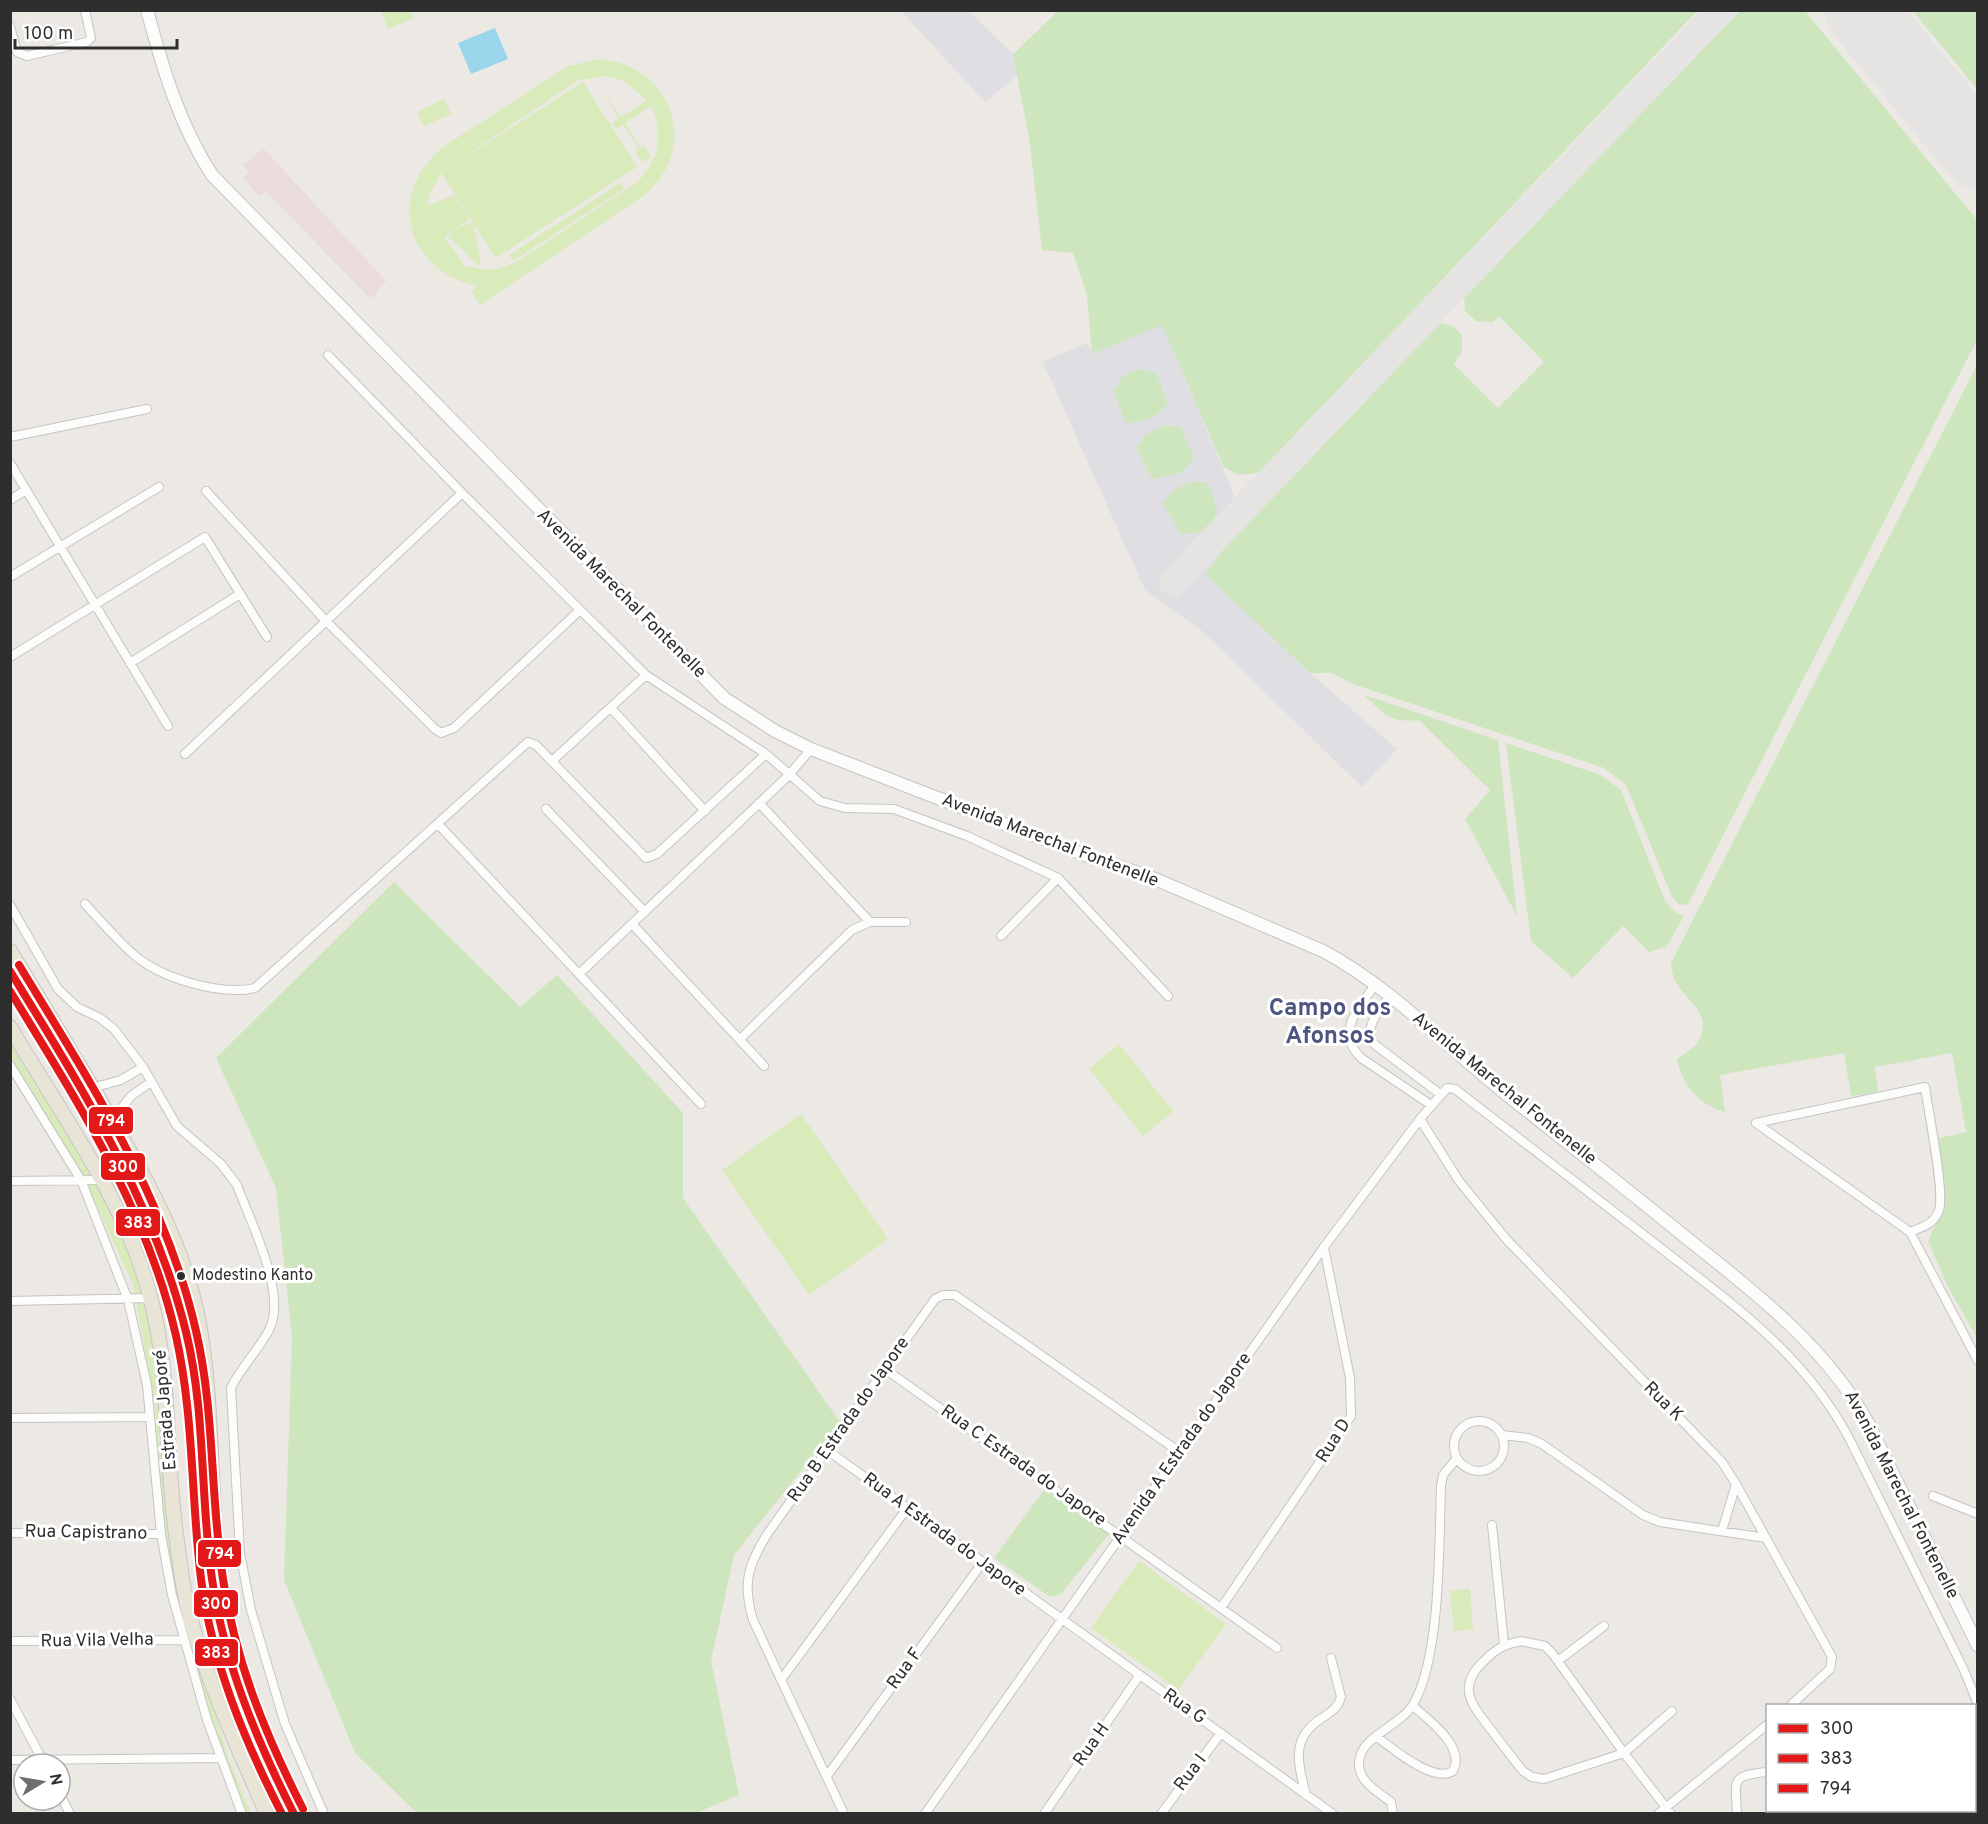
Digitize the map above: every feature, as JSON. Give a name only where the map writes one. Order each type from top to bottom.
[{"type":"main road","name":"Avenida Marechal Fontenelle","points":[[147,10],[177,111],[195,148],[231,197],[724,698],[775,731],[811,749],[1090,857],[1148,876],[1323,951],[1343,962],[1390,996],[1499,1088],[1761,1298],[1824,1360],[1855,1399],[1868,1423],[1977,1646]]},
{"type":"main road","points":[[10,951],[145,1175],[188,1279],[207,1371],[218,1558],[226,1605],[242,1666],[280,1765],[302,1814]]},
{"type":"main road","name":"Estrada Japoré","points":[[10,1027],[102,1180],[135,1254],[151,1298],[165,1388],[176,1532],[192,1626],[236,1744],[267,1814]]},
{"type":"street","points":[[10,26],[17,52],[27,56],[87,42],[91,39],[85,10]]},
{"type":"street","points":[[328,355],[462,494],[646,675],[766,754],[788,776],[820,801],[845,808],[894,809],[967,836],[1037,866],[1058,878],[1168,996]]},
{"type":"street","points":[[10,436],[147,408]]},
{"type":"street","points":[[10,463],[168,726]]},
{"type":"street","points":[[10,577],[159,487]]},
{"type":"street","points":[[10,500],[27,490]]},
{"type":"street","points":[[206,491],[326,620],[441,733],[454,728],[580,610]]},
{"type":"street","points":[[185,754],[462,494]]},
{"type":"street","points":[[10,657],[206,537],[267,637]]},
{"type":"street","points":[[130,663],[240,594]]},
{"type":"street","points":[[552,761],[646,675]]},
{"type":"street","points":[[611,708],[705,810]]},
{"type":"street","points":[[85,904],[135,956],[150,966],[211,988],[226,991],[255,988],[523,745],[532,742],[537,745],[646,858],[657,854],[766,754]]},
{"type":"street","points":[[579,974],[788,776],[811,749]]},
{"type":"street","points":[[759,802],[870,922]]},
{"type":"street","points":[[546,809],[645,912]]},
{"type":"street","points":[[438,824],[701,1104]]},
{"type":"street","points":[[1001,936],[1058,878]]},
{"type":"street","points":[[10,905],[58,989],[76,1007],[100,1018],[114,1029],[143,1067],[177,1126],[221,1164],[237,1185],[269,1274],[274,1315],[268,1331],[242,1367],[231,1388],[240,1553],[250,1610],[282,1714],[304,1772],[324,1814]]},
{"type":"street","points":[[740,1039],[852,930],[870,922],[906,922]]},
{"type":"street","points":[[633,925],[764,1066]]},
{"type":"street","points":[[1375,985],[1350,1021],[1352,1050],[1431,1105]]},
{"type":"street","points":[[1390,996],[1369,1028],[1369,1036],[1374,1044],[1442,1091],[1455,1089],[1764,1329],[1814,1383],[1850,1440],[1948,1636],[1977,1704]]},
{"type":"street","points":[[1350,1041],[1369,1036]]},
{"type":"street","name":"Estrada Japoré","points":[[11,1066],[81,1180],[128,1300],[138,1336],[150,1417],[161,1534],[183,1640],[219,1758],[242,1814]]},
{"type":"street","points":[[93,1088],[121,1080],[143,1067]]},
{"type":"street","points":[[1401,1085],[1412,1071]]},
{"type":"street","points":[[112,1121],[131,1096],[151,1082]]},
{"type":"street","points":[[1910,1232],[1929,1225],[1939,1209],[1939,1182],[1925,1087],[1756,1123],[1910,1232],[1977,1361]]},
{"type":"street","name":"Avenida A Estrada do Japore","points":[[925,1814],[1324,1247],[1442,1091]]},
{"type":"street","name":"Rua K","points":[[1420,1119],[1464,1188],[1507,1240],[1722,1462],[1736,1484],[1828,1647],[1832,1662],[1830,1669],[1792,1704]]},
{"type":"street","points":[[10,1182],[102,1180]]},
{"type":"street","name":"Rua D","points":[[1221,1608],[1351,1416],[1350,1378],[1324,1247]]},
{"type":"street","name":"Rua B Estrada do Japore","points":[[844,1814],[753,1620],[747,1586],[748,1571],[752,1559],[768,1533],[935,1299],[943,1295],[955,1295],[1181,1453]]},
{"type":"street","points":[[10,1301],[151,1298]]},
{"type":"street","name":"Rua C Estrada do Japore","points":[[885,1369],[1277,1648]]},
{"type":"street","points":[[10,1418],[150,1417]]},
{"type":"street","points":[[1475,1420],[1487,1421],[1502,1435],[1504,1449],[1494,1467],[1484,1471],[1474,1470],[1464,1466],[1457,1458],[1454,1447],[1456,1434],[1464,1425],[1475,1420]]},
{"type":"street","points":[[1502,1435],[1528,1438],[1542,1444],[1643,1515],[1660,1522],[1766,1538]]},
{"type":"street","name":"Rua A Estrada do Japore","points":[[827,1450],[1061,1620]]},
{"type":"street","points":[[1393,1814],[1391,1802],[1366,1783],[1359,1765],[1363,1750],[1413,1706],[1428,1661],[1441,1486],[1443,1475],[1457,1458]]},
{"type":"street","points":[[1722,1531],[1736,1484]]},
{"type":"street","points":[[1933,1496],[1977,1514]]},
{"type":"street","points":[[781,1680],[908,1507]]},
{"type":"street","points":[[1492,1525],[1504,1644]]},
{"type":"street","name":"Rua Capistrano","points":[[10,1533],[161,1534]]},
{"type":"street","name":"Rua F","points":[[827,1776],[983,1562]]},
{"type":"street","name":"Rua G","points":[[1061,1620],[1333,1814]]},
{"type":"street","points":[[1559,1660],[1604,1626]]},
{"type":"street","name":"Rua Vila Velha","points":[[10,1641],[183,1640]]},
{"type":"street","points":[[1668,1810],[1624,1753],[1559,1660],[1545,1646],[1533,1642],[1504,1644],[1474,1670],[1470,1679],[1469,1694],[1472,1704],[1523,1771],[1532,1777],[1544,1779],[1624,1753],[1672,1711]]},
{"type":"street","points":[[1306,1796],[1299,1755],[1300,1742],[1312,1724],[1338,1705],[1341,1697],[1331,1658]]},
{"type":"street","name":"Rua H","points":[[1044,1814],[1139,1676]]},
{"type":"street","points":[[10,1699],[38,1752]]},
{"type":"street","points":[[1377,1737],[1434,1773],[1445,1775],[1453,1771],[1456,1760],[1450,1744],[1413,1706]]},
{"type":"street","points":[[1658,1814],[1668,1810],[1766,1725]]},
{"type":"street","name":"Rua I","points":[[1161,1814],[1221,1733]]},
{"type":"street","points":[[72,1761],[219,1758]]},
{"type":"street","points":[[1737,1814],[1735,1784],[1738,1778],[1744,1774],[1766,1772]]},
{"type":"shaded area","points":[[901,11],[969,11],[1013,54],[1019,74],[985,102]]},
{"type":"shaded area","points":[[263,148],[386,281],[371,299],[265,191],[259,196],[243,178],[249,172],[243,165]]},
{"type":"shaded area","points":[[1162,324],[1245,521],[1205,574],[1310,673],[1397,749],[1362,787],[1202,631],[1145,590],[1043,362],[1087,343],[1093,354]]},
{"type":"green space","points":[[381,11],[411,11],[414,18],[388,29]]},
{"type":"green space","points":[[1058,11],[1697,11],[1259,473],[1238,475],[1223,466],[1162,325],[1092,354],[1087,295],[1073,253],[1042,250],[1030,144],[1013,54]]},
{"type":"green space","points":[[1740,11],[1805,11],[1977,220],[1977,340],[1688,904],[1679,905],[1672,897],[1626,785],[1604,768],[1353,684],[1332,673],[1310,673],[1205,574],[1245,521],[1438,323],[1453,326],[1462,336],[1462,352],[1454,364],[1498,408],[1544,362],[1499,316],[1493,322],[1476,321],[1465,311],[1464,296]]},
{"type":"green space","points":[[1913,11],[1977,11],[1977,89]]},
{"type":"green space","points":[[601,59],[626,65],[647,77],[662,93],[671,113],[674,134],[671,156],[661,177],[643,196],[480,305],[471,291],[478,286],[453,278],[434,265],[420,248],[412,229],[410,208],[414,187],[425,166],[443,147],[568,66]],"holes":[[[605,76],[624,81],[647,100],[621,117],[600,88],[619,118],[612,123],[616,129],[623,125],[639,149],[635,152],[642,162],[651,157],[644,146],[640,148],[625,123],[651,106],[652,108],[658,129],[657,148],[654,158],[643,175],[636,183],[513,264],[494,270],[466,267],[444,237],[470,219],[454,195],[427,206],[430,193],[441,173],[473,222],[458,228],[448,236],[479,266],[481,262],[473,223],[496,258],[637,167],[583,82],[443,171],[577,81]]]},
{"type":"green space","points":[[444,99],[451,114],[424,126],[417,112]]},
{"type":"green space","points":[[620,183],[624,189],[513,261],[509,255]]},
{"type":"green space","points":[[1977,365],[1977,1338],[1947,1285],[1928,1241],[1945,1203],[1935,1139],[1966,1132],[1952,1053],[1875,1067],[1878,1092],[1851,1096],[1844,1053],[1720,1075],[1725,1112],[1707,1105],[1683,1078],[1677,1060],[1698,1042],[1703,1030],[1702,1020],[1678,985],[1671,963]]},
{"type":"green space","points":[[1139,369],[1156,373],[1168,403],[1150,418],[1126,423],[1113,391],[1123,376]]},
{"type":"green space","points":[[1164,426],[1181,427],[1194,459],[1181,473],[1152,479],[1136,448],[1145,435]]},
{"type":"green space","points":[[1189,482],[1207,482],[1217,508],[1214,523],[1197,533],[1180,534],[1163,503],[1173,491]]},
{"type":"green space","points":[[1364,695],[1498,740],[1517,916],[1465,819],[1490,790],[1419,720],[1401,720],[1388,716]]},
{"type":"green space","points":[[1506,743],[1601,775],[1621,790],[1665,901],[1677,914],[1684,916],[1666,947],[1649,952],[1623,926],[1573,978],[1531,941]]},
{"type":"green space","points":[[394,882],[520,1007],[557,975],[683,1113],[683,1198],[840,1422],[734,1555],[711,1661],[739,1795],[696,1813],[417,1813],[355,1753],[284,1580],[292,1337],[276,1188],[216,1058]]},
{"type":"green space","points":[[10,1044],[102,1188],[141,1282],[165,1402],[170,1501],[205,1680],[229,1759],[251,1813],[245,1813],[200,1684],[174,1590],[160,1495],[155,1405],[133,1285],[92,1195],[11,1057]]},
{"type":"green space","points":[[1119,1044],[1173,1111],[1143,1136],[1089,1069]]},
{"type":"green space","points":[[801,1114],[888,1239],[809,1295],[722,1170]]},
{"type":"green space","points":[[1044,1490],[1109,1534],[1061,1594],[1050,1597],[994,1558]]},
{"type":"green space","points":[[1139,1561],[1226,1624],[1178,1690],[1091,1628]]},
{"type":"green space","points":[[1470,1589],[1473,1629],[1454,1631],[1450,1591]]},
{"type":"water","points":[[495,28],[508,59],[471,74],[458,43]]},
{"type":"taxiway","points":[[1173,582],[1721,10]]},
{"type":"runway","points":[[1860,10],[1978,153]]},
{"type":"transit line","name":"794","points":[[19,965],[98,1096],[122,1141],[166,1234],[183,1282],[202,1362],[219,1548],[228,1609],[254,1697],[303,1809]]},
{"type":"transit line","name":"300","points":[[10,971],[63,1057],[112,1145],[155,1236],[172,1284],[186,1332],[197,1393],[208,1548],[217,1610],[243,1700],[294,1814]]},
{"type":"transit line","name":"383","points":[[10,991],[107,1157],[129,1200],[164,1290],[176,1336],[186,1396],[195,1518],[206,1610],[231,1700],[282,1814]]},
{"type":"place","name":"Modestino Kanto","points":[[181,1276]]},
{"type":"district","name":"Campo dos Afonsos","points":[[1330,1023]]}]
